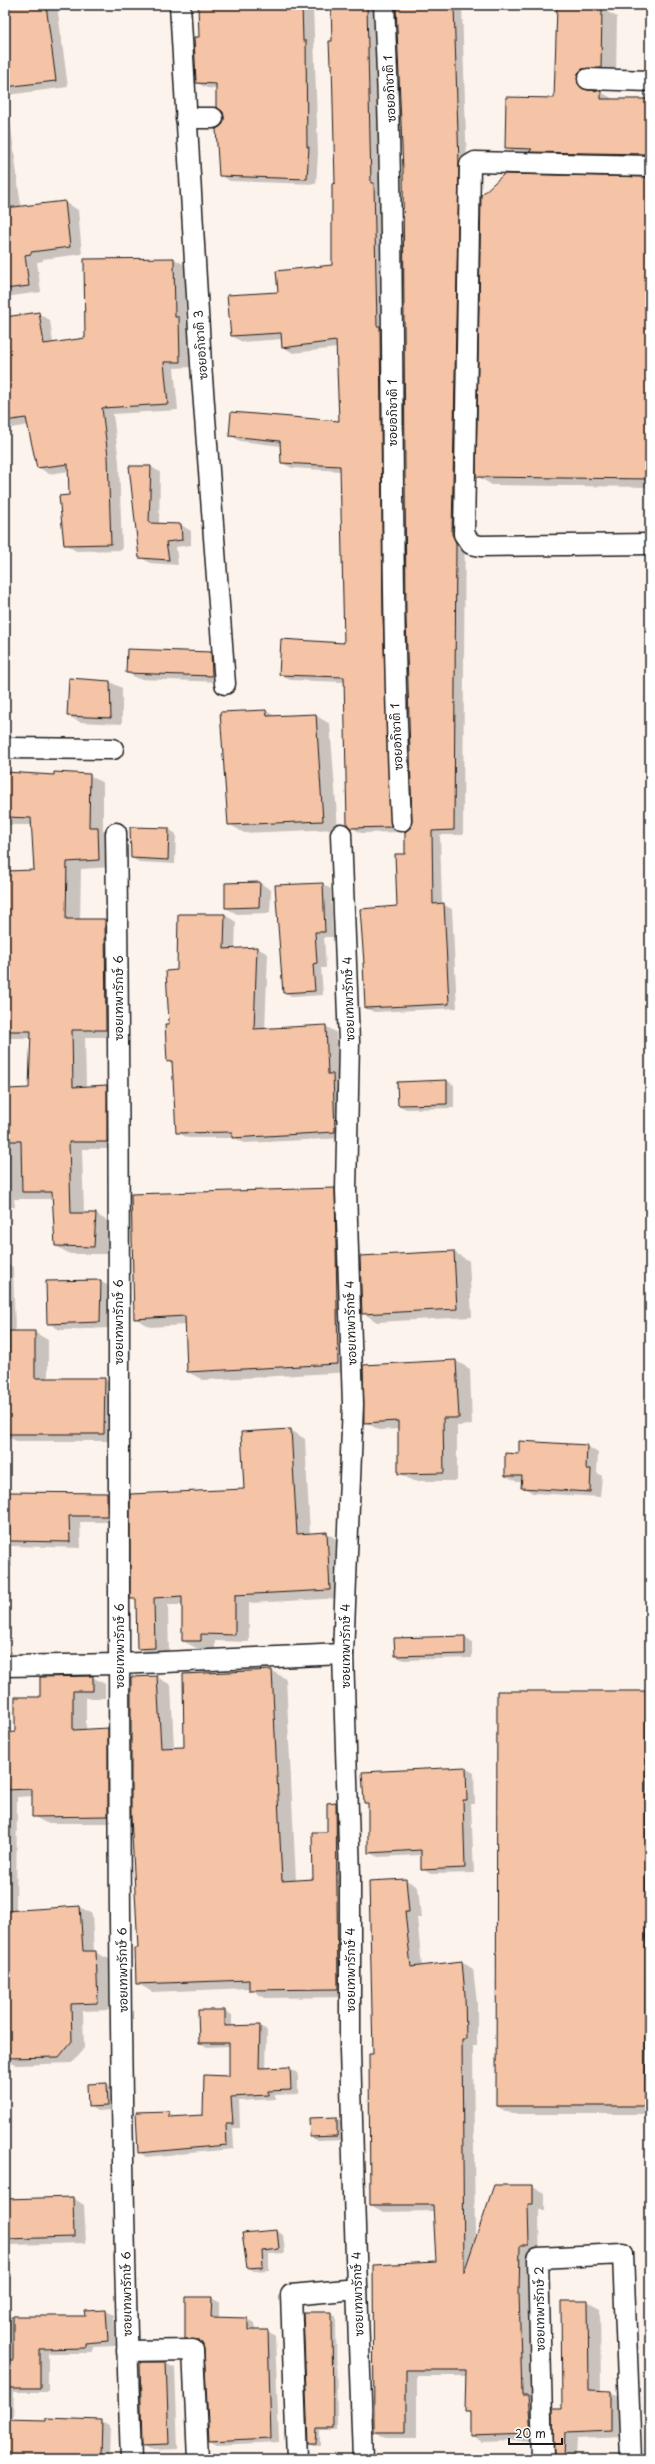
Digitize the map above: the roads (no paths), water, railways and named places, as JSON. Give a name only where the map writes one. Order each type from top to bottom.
[{"type":"street","name":"ซอยอภิชาติ 3","points":[[180,5],[201,364],[225,684]]},
{"type":"street","name":"ซอยอภิชาติ 1","points":[[384,5],[391,136],[394,688],[401,821]]},
{"type":"street","points":[[588,79],[650,81]]},
{"type":"street","points":[[186,118],[213,118]]},
{"type":"street","points":[[650,166],[475,162],[470,165],[464,534],[471,544],[481,546],[650,544]]},
{"type":"street","points":[[5,748],[113,749]]},
{"type":"street","name":"ซอยเทพารักษ์ 6","points":[[116,833],[118,1022],[119,1664],[127,2351],[131,2459]]},
{"type":"street","name":"ซอยเทพารักษ์ 4","points":[[341,834],[349,1042],[346,1190],[353,1404],[343,1654],[350,1876],[350,2050],[363,2459]]},
{"type":"street","points":[[5,1666],[119,1664],[343,1654]]},
{"type":"street","name":"ซอยเทพารักษ์ 2","points":[[543,2459],[538,2258],[623,2254],[631,2459]]},
{"type":"street","points":[[297,2459],[291,2295],[357,2289]]},
{"type":"street","points":[[127,2351],[193,2350],[198,2459]]}]
